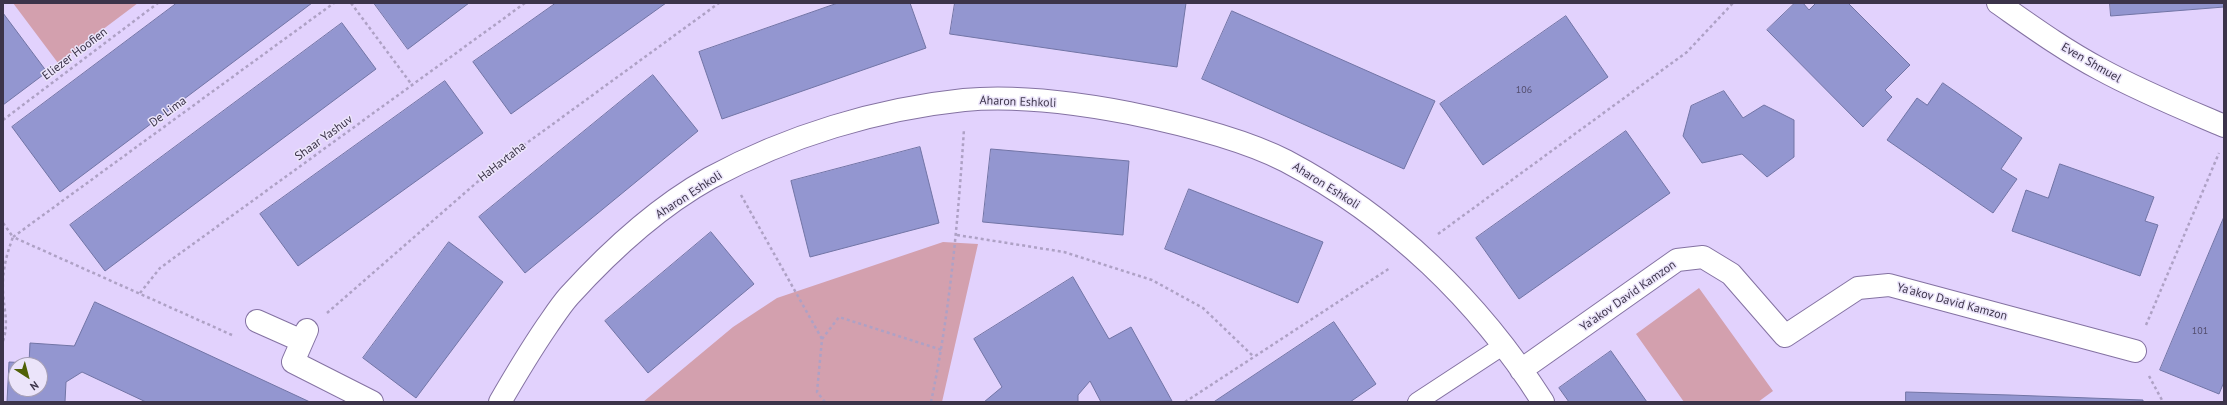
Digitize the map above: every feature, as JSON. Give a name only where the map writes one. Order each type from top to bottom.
[{"type":"street","name":"Even Shmuel","points":[[1998,3],[2037,31],[2099,69],[2146,93],[2224,126]]},
{"type":"street","name":"Aharon Eshkoli","points":[[500,402],[523,360],[567,298],[614,251],[659,212],[709,179],[831,127],[895,112],[966,100],[1037,100],[1112,110],[1176,122],[1237,142],[1284,160],[1333,189],[1386,224],[1415,251],[1469,305],[1504,345],[1543,402]]},
{"type":"street","name":"Even Shmuel","points":[[2191,111],[2224,118]]},
{"type":"street","name":"Ya'akov David Kamzon","points":[[1521,370],[1677,260],[1703,257],[1730,274],[1784,336],[1858,288],[1889,285],[2135,351]]},
{"type":"street","points":[[257,321],[305,336],[293,362],[372,402]]},
{"type":"lane","points":[[1416,402],[1504,345]]},
{"type":"path","name":"Eliezer Hoofien","points":[[3,120],[158,3]]},
{"type":"path","name":"De Lima","points":[[13,236],[334,3]]},
{"type":"path","points":[[351,3],[412,85]]},
{"type":"path","name":"Shaar Yashuv","points":[[140,293],[160,268],[525,3]]},
{"type":"path","name":"HaHavtaha","points":[[305,336],[498,164],[719,3]]},
{"type":"path","points":[[1185,402],[1415,251],[1687,52],[1733,3]]},
{"type":"path","points":[[931,402],[942,350],[957,235],[966,100]]},
{"type":"path","points":[[2135,351],[2221,148]]},
{"type":"path","points":[[728,170],[822,339]]},
{"type":"path","points":[[3,223],[13,236],[237,337]]},
{"type":"path","points":[[957,235],[1064,252],[1152,280],[1203,308],[1254,357]]},
{"type":"path","points":[[3,341],[7,328],[3,292],[4,264],[13,236]]},
{"type":"path","points":[[825,402],[817,392],[822,339],[839,317],[942,350]]},
{"type":"shaded area","points":[[13,3],[138,3],[58,63]]},
{"type":"shaded area","points":[[943,242],[978,244],[942,402],[643,402],[733,327],[777,298]]},
{"type":"shaded area","points":[[1699,288],[1773,391],[1758,402],[1684,402],[1636,334]]},
{"type":"building","points":[[177,3],[312,3],[60,192],[12,127]]},
{"type":"building","points":[[374,3],[469,3],[408,49]]},
{"type":"building","points":[[556,3],[666,3],[511,114],[473,62]]},
{"type":"building","points":[[838,3],[910,3],[926,48],[722,119],[699,52]]},
{"type":"building","points":[[955,3],[1186,3],[1177,67],[950,34]]},
{"type":"building","points":[[1795,3],[1803,3],[1809,10],[1816,3],[1848,3],[1910,65],[1885,90],[1892,97],[1863,127],[1767,30]]},
{"type":"building","points":[[2110,3],[2224,3],[2224,7],[2111,16]]},
{"type":"building","points":[[1232,11],[1435,101],[1404,169],[1202,79]]},
{"type":"building","points":[[3,13],[47,72],[3,105]]},
{"type":"building","points":[[1566,16],[1608,77],[1483,165],[1440,104]]},
{"type":"building","points":[[342,23],[376,69],[105,271],[70,225]]},
{"type":"building","points":[[653,75],[698,131],[525,273],[479,217]]},
{"type":"building","points":[[445,81],[483,133],[298,266],[260,214]]},
{"type":"building","points":[[1943,83],[2022,138],[2001,169],[2017,179],[1993,213],[1887,140],[1917,98],[1927,105]]},
{"type":"building","points":[[1724,91],[1743,118],[1764,105],[1794,120],[1794,157],[1767,177],[1742,154],[1702,163],[1683,136],[1691,106]]},
{"type":"building","points":[[1626,131],[1670,193],[1519,299],[1476,238]]},
{"type":"building","points":[[920,147],[939,223],[810,257],[791,181]]},
{"type":"building","points":[[991,149],[1129,161],[1123,235],[983,222]]},
{"type":"building","points":[[2060,164],[2154,197],[2145,221],[2158,225],[2140,276],[2012,231],[2026,190],[2048,198]]},
{"type":"building","points":[[1189,189],[1323,242],[1298,303],[1165,249]]},
{"type":"building","points":[[2224,217],[2224,382],[2219,394],[2160,370]]},
{"type":"building","points":[[711,232],[754,284],[648,373],[605,321]]},
{"type":"building","points":[[449,242],[503,282],[416,398],[363,358]]},
{"type":"building","points":[[1073,277],[1109,339],[1131,327],[1172,401],[1101,402],[1090,381],[1078,395],[1078,402],[984,402],[1002,387],[974,339]]},
{"type":"building","points":[[95,302],[310,402],[146,402],[82,372],[66,382],[65,402],[7,402],[8,382],[8,397],[48,397],[48,357],[29,357],[30,343],[74,346]]},
{"type":"building","points":[[1334,322],[1376,384],[1350,402],[1214,402]]},
{"type":"building","points":[[1611,351],[1647,402],[1569,402],[1559,388]]},
{"type":"building","points":[[1906,392],[2143,400],[2143,402],[1906,402]]}]
